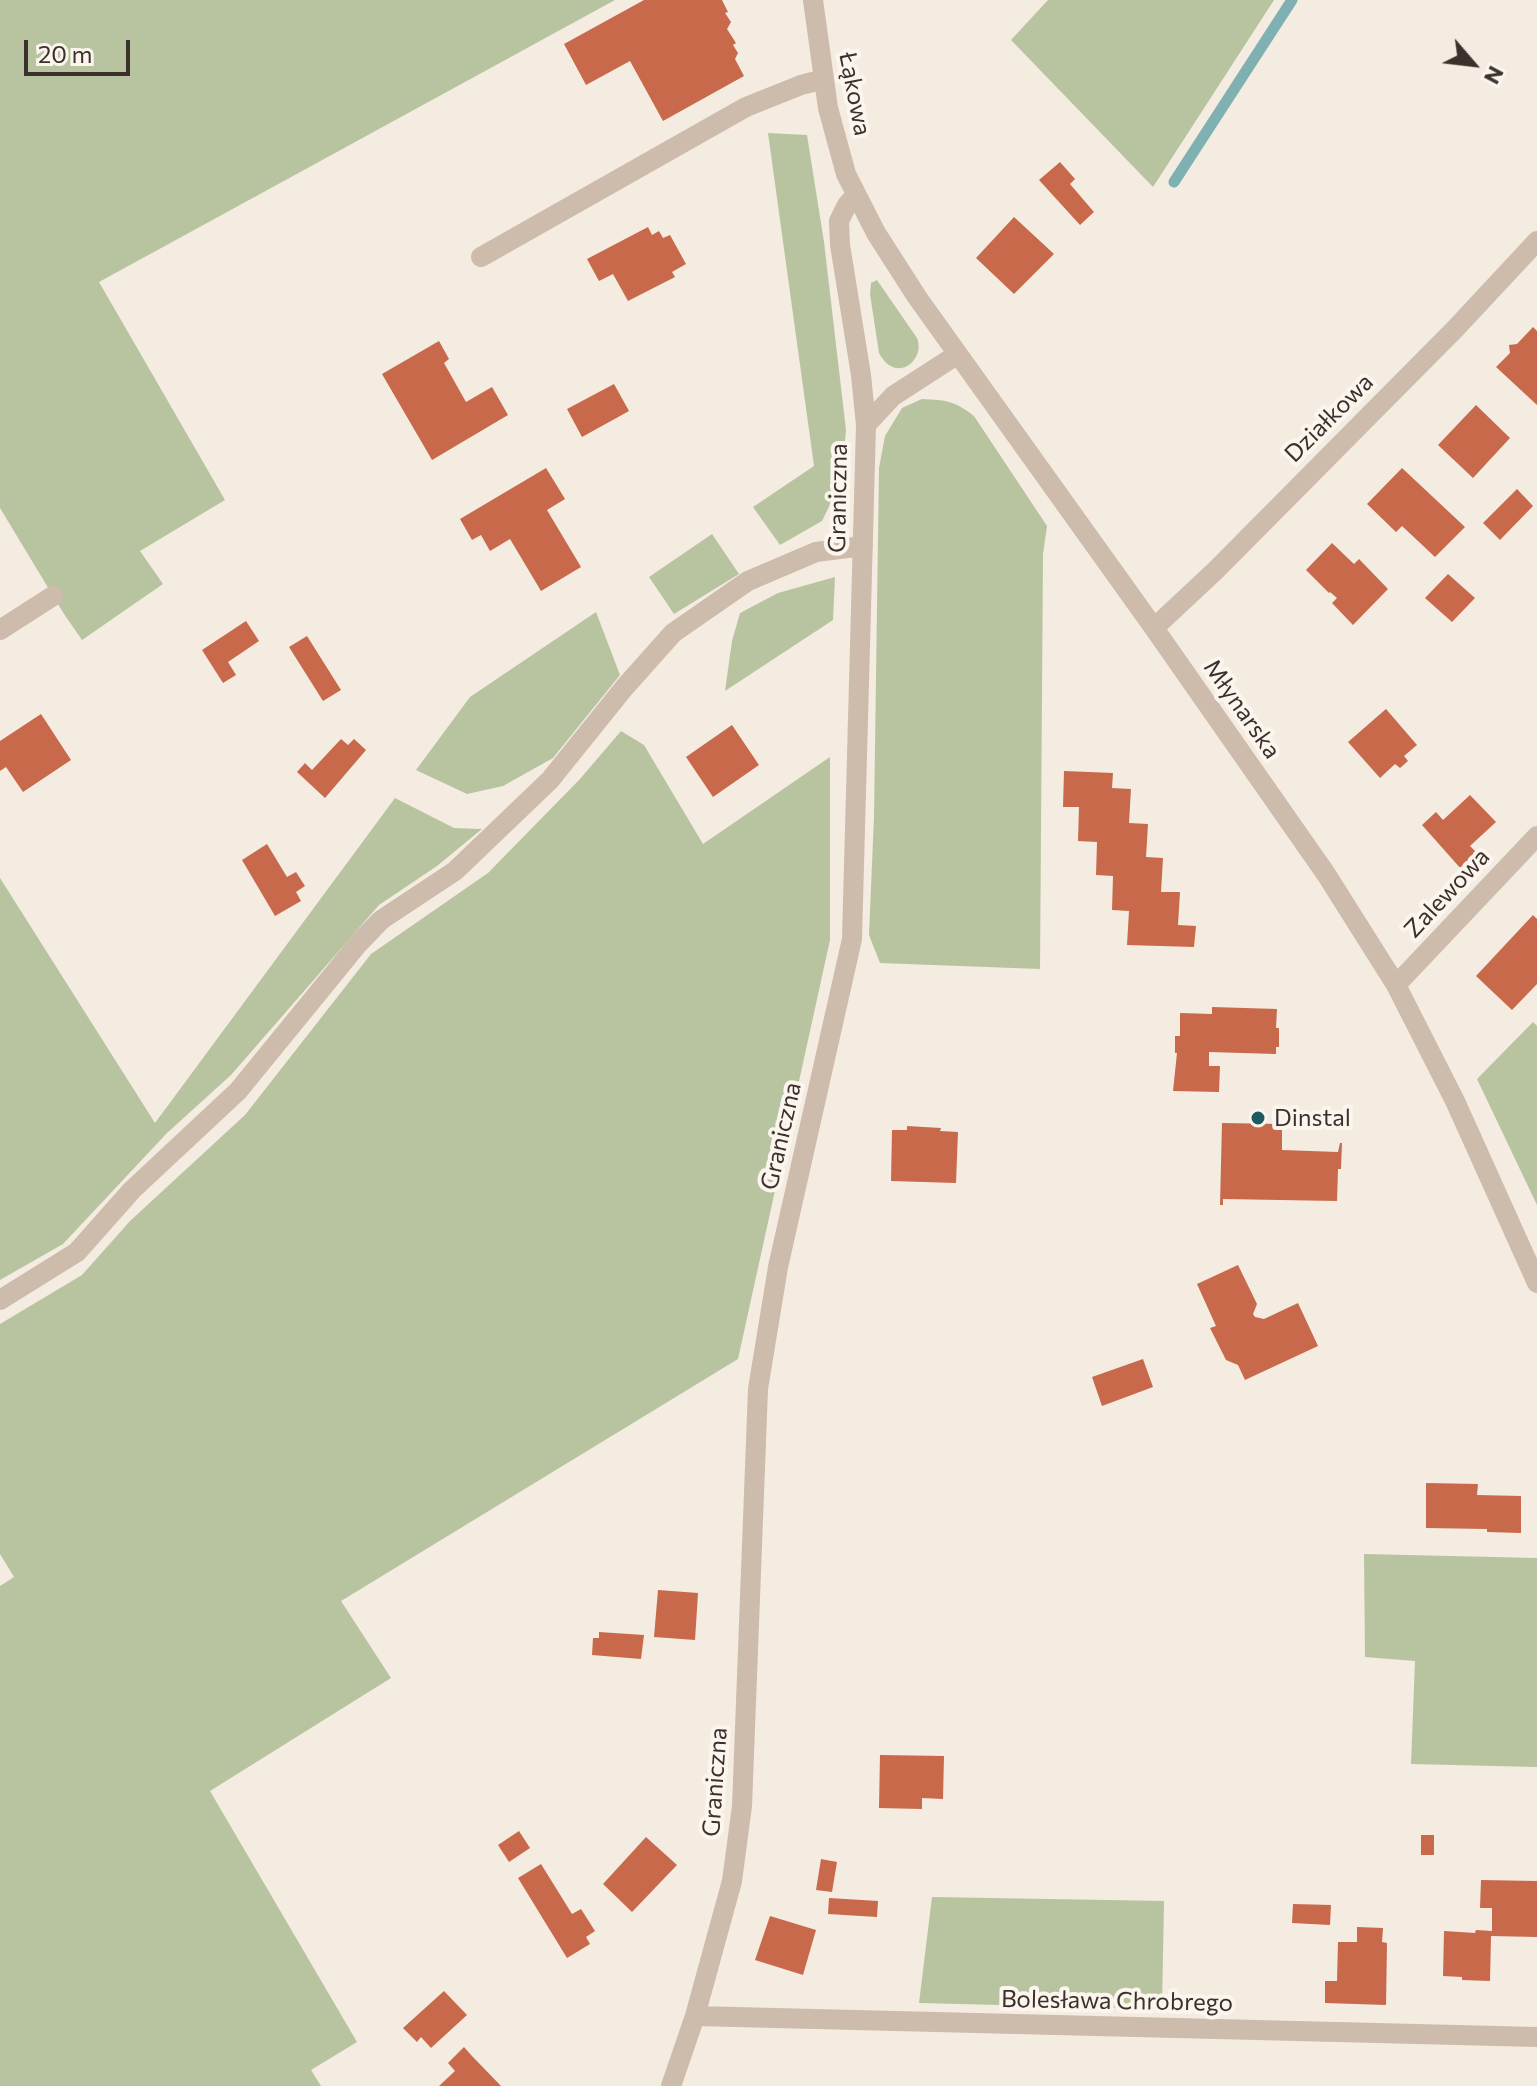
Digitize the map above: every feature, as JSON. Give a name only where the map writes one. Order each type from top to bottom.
[{"type":"street","name":"Łąkowa","points":[[813,0],[828,108],[846,174],[856,195]]},
{"type":"street","points":[[481,257],[746,107],[824,79]]},
{"type":"street","name":"Młynarska","points":[[856,195],[909,285],[1326,874],[1396,985],[1455,1101],[1537,1283]]},
{"type":"street","name":"Graniczna","points":[[671,2086],[695,2016],[732,1881],[742,1806],[758,1389],[778,1267],[852,939],[866,425],[839,221],[856,195]]},
{"type":"street","name":"Działkowa","points":[[1154,628],[1216,570],[1455,329],[1537,241]]},
{"type":"street","points":[[866,425],[893,396],[958,354]]},
{"type":"street","points":[[0,1300],[77,1252],[132,1190],[238,1091],[381,920],[455,871],[550,780],[673,633],[748,581],[816,552],[863,546]]},
{"type":"street","points":[[0,630],[53,596]]},
{"type":"street","name":"Zalewowa","points":[[1396,985],[1537,836]]},
{"type":"street","name":"Bolesława Chrobrego","points":[[695,2016],[1537,2037]]},
{"type":"green space","points":[[0,0],[615,0],[99,282],[225,500],[140,551],[163,584],[82,640],[0,508]]},
{"type":"green space","points":[[1048,0],[1274,0],[1153,187],[1011,40]]},
{"type":"green space","points":[[768,133],[807,135],[824,242],[846,430],[841,482],[822,521],[780,545],[753,507],[814,466]]},
{"type":"green space","points":[[877,280],[917,338],[917,354],[908,366],[893,367],[879,353],[870,294],[871,283]]},
{"type":"green space","points":[[922,399],[950,402],[974,416],[1047,526],[1043,554],[1040,969],[880,963],[869,935],[874,817],[879,468],[885,436],[902,408]]},
{"type":"green space","points":[[712,534],[739,574],[674,614],[649,577]]},
{"type":"green space","points":[[835,577],[833,620],[725,691],[732,641],[740,613],[778,593]]},
{"type":"green space","points":[[596,612],[620,675],[553,758],[503,786],[467,794],[416,770],[470,697]]},
{"type":"green space","points":[[621,731],[644,745],[703,844],[830,757],[830,940],[738,1359],[341,1601],[391,1678],[210,1791],[357,2042],[311,2070],[321,2086],[0,2086],[0,1586],[14,1577],[0,1554],[0,1324],[82,1275],[130,1221],[245,1115],[371,954],[488,873],[580,779]]},
{"type":"green space","points":[[395,798],[454,828],[482,829],[437,866],[379,905],[231,1075],[167,1133],[63,1244],[0,1280],[0,878],[155,1123]]},
{"type":"green space","points":[[1533,1022],[1537,1026],[1537,1205],[1477,1079]]},
{"type":"green space","points":[[1364,1554],[1537,1558],[1537,1767],[1411,1764],[1415,1661],[1365,1657]]},
{"type":"green space","points":[[932,1897],[1164,1901],[1162,2009],[919,2003]]},
{"type":"building","points":[[644,0],[722,0],[731,22],[727,29],[736,43],[733,45],[738,53],[735,59],[744,76],[663,121],[630,61],[586,85],[564,44]]},
{"type":"building","points":[[1060,162],[1075,179],[1070,184],[1094,212],[1080,225],[1039,180]]},
{"type":"building","points":[[1014,217],[1054,254],[1014,294],[976,258]]},
{"type":"building","points":[[648,227],[652,235],[659,231],[663,238],[670,235],[686,264],[672,272],[675,277],[628,301],[613,274],[599,281],[587,259]]},
{"type":"building","points":[[1533,327],[1537,331],[1537,405],[1496,367],[1510,353],[1509,345],[1517,344]]},
{"type":"building","points":[[439,341],[449,359],[444,363],[466,402],[492,387],[508,415],[432,460],[382,374]]},
{"type":"building","points":[[614,384],[629,411],[582,437],[567,409]]},
{"type":"building","points":[[1476,405],[1510,438],[1473,478],[1438,445]]},
{"type":"building","points":[[546,468],[565,499],[547,510],[581,567],[541,591],[510,539],[490,551],[481,535],[472,540],[460,519]]},
{"type":"building","points":[[1402,468],[1465,527],[1435,557],[1402,526],[1396,532],[1367,504]]},
{"type":"building","points":[[1517,489],[1533,506],[1500,540],[1483,523]]},
{"type":"building","points":[[1332,543],[1354,564],[1359,559],[1388,589],[1353,625],[1332,603],[1337,598],[1306,570]]},
{"type":"building","points":[[1448,574],[1475,598],[1452,622],[1425,598]]},
{"type":"building","points":[[246,621],[259,641],[228,662],[236,675],[223,683],[202,650]]},
{"type":"building","points":[[307,636],[341,690],[323,701],[289,647]]},
{"type":"building","points":[[1386,709],[1417,745],[1404,756],[1408,761],[1400,768],[1395,764],[1380,778],[1348,742]]},
{"type":"building","points":[[41,714],[71,760],[23,792],[6,767],[0,771],[0,741]]},
{"type":"building","points":[[732,725],[759,765],[713,797],[686,757]]},
{"type":"building","points":[[341,739],[348,745],[354,739],[366,750],[325,798],[297,772],[305,763],[312,770]]},
{"type":"building","points":[[1064,771],[1113,773],[1112,788],[1131,789],[1129,823],[1148,824],[1146,857],[1163,858],[1161,892],[1180,892],[1178,925],[1196,926],[1194,947],[1127,945],[1129,911],[1112,910],[1113,876],[1096,875],[1097,842],[1078,841],[1079,807],[1063,807]]},
{"type":"building","points":[[1470,795],[1496,822],[1470,846],[1478,854],[1462,870],[1422,825],[1436,812],[1443,820]]},
{"type":"building","points":[[267,844],[287,877],[296,872],[305,886],[296,892],[301,901],[275,916],[242,860]]},
{"type":"building","points":[[1533,915],[1537,919],[1537,984],[1512,1010],[1476,976]]},
{"type":"building","points":[[1212,1007],[1277,1009],[1279,1047],[1276,1047],[1276,1054],[1209,1052],[1209,1066],[1220,1066],[1219,1092],[1173,1091],[1177,1053],[1175,1036],[1180,1036],[1180,1013],[1212,1014]]},
{"type":"building","points":[[1222,1123],[1282,1124],[1282,1150],[1338,1152],[1342,1143],[1337,1201],[1223,1199],[1223,1205],[1220,1205]]},
{"type":"building","points":[[907,1126],[958,1132],[956,1183],[891,1181],[892,1130],[907,1130]]},
{"type":"building","points":[[1238,1265],[1257,1304],[1253,1314],[1255,1317],[1264,1319],[1298,1303],[1318,1346],[1245,1380],[1238,1365],[1226,1360],[1210,1328],[1216,1326],[1197,1284]]},
{"type":"building","points":[[1143,1359],[1153,1387],[1102,1406],[1092,1377]]},
{"type":"building","points":[[1426,1483],[1478,1484],[1477,1495],[1521,1496],[1521,1533],[1426,1528]]},
{"type":"building","points":[[658,1590],[698,1593],[695,1640],[654,1637]]},
{"type":"building","points":[[599,1632],[644,1635],[641,1659],[592,1655],[593,1638],[599,1638]]},
{"type":"building","points":[[880,1755],[944,1756],[943,1799],[922,1798],[922,1809],[879,1808]]},
{"type":"building","points":[[519,1831],[530,1848],[509,1862],[498,1845]]},
{"type":"building","points":[[1421,1835],[1434,1835],[1434,1855],[1421,1855]]},
{"type":"building","points":[[646,1837],[677,1865],[632,1912],[603,1884]]},
{"type":"building","points":[[821,1859],[837,1862],[832,1892],[816,1890]]},
{"type":"building","points":[[541,1864],[572,1914],[581,1909],[595,1931],[586,1937],[590,1944],[567,1958],[518,1878]]},
{"type":"building","points":[[1481,1880],[1537,1881],[1537,1937],[1491,1936],[1490,1981],[1443,1976],[1444,1931],[1492,1931],[1492,1908],[1480,1908]]},
{"type":"building","points":[[829,1898],[878,1901],[877,1917],[828,1914]]},
{"type":"building","points":[[1293,1904],[1331,1905],[1330,1925],[1292,1923]]},
{"type":"building","points":[[770,1916],[816,1930],[803,1975],[755,1960]]},
{"type":"building","points":[[1357,1927],[1383,1928],[1382,1942],[1387,1943],[1386,2005],[1325,2003],[1325,1981],[1337,1981],[1338,1942],[1357,1942]]},
{"type":"building","points":[[444,1991],[467,2015],[431,2048],[421,2037],[417,2042],[403,2028]]},
{"type":"building","points":[[464,2047],[501,2086],[439,2086],[455,2071],[448,2063]]},
{"type":"waterway","points":[[1174,182],[1292,0]]},
{"type":"place","name":"Dinstal","points":[[1258,1118]]}]
